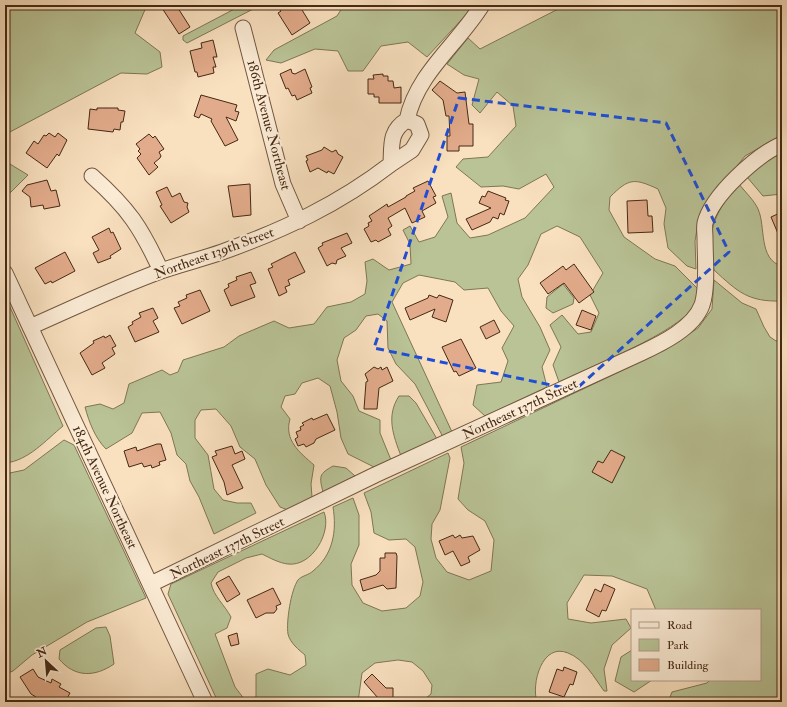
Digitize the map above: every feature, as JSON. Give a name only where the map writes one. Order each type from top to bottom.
[{"type":"street","points":[[391,164],[392,136],[399,126],[407,120],[416,93],[438,60],[474,18],[482,5]]},
{"type":"street","name":"186th Avenue Northeast","points":[[244,28],[283,184],[299,221]]},
{"type":"street","name":"Northeast 139th Street","points":[[30,327],[161,271],[222,252],[299,221],[355,190],[412,150],[420,135],[417,124],[407,120]]},
{"type":"street","name":"Northeast 137th Street","points":[[152,584],[375,475],[632,358],[675,336],[690,322],[702,305],[705,284],[705,223],[716,202],[748,166],[769,150],[782,144]]},
{"type":"street","points":[[92,176],[119,200],[136,221],[161,271]]},
{"type":"street","name":"184th Avenue Northeast","points":[[5,273],[152,584],[205,702]]},
{"type":"highlighted area","points":[[459,98],[666,123],[729,252],[575,390],[374,348]]},
{"type":"green space","points":[[5,5],[147,5],[135,33],[160,52],[162,67],[147,74],[121,73],[8,133],[5,160]]},
{"type":"green space","points":[[242,5],[261,5],[187,43],[183,40],[183,36]]},
{"type":"green space","points":[[344,5],[475,5],[427,57],[408,42],[381,46],[363,71],[348,71],[338,51],[315,49],[281,63],[266,60],[274,50],[337,16]]},
{"type":"green space","points":[[566,5],[782,5],[782,135],[745,156],[706,205],[699,217],[695,241],[696,269],[687,266],[668,248],[664,224],[666,208],[658,189],[643,183],[632,182],[622,186],[610,197],[609,210],[624,237],[655,259],[675,266],[698,289],[695,304],[685,316],[671,327],[652,338],[611,359],[559,382],[553,365],[561,347],[550,325],[562,315],[578,334],[591,332],[599,313],[590,295],[603,273],[580,237],[557,226],[541,234],[528,265],[518,279],[522,297],[540,327],[550,350],[542,367],[547,387],[485,416],[473,405],[477,385],[501,382],[508,361],[502,348],[514,326],[501,311],[488,288],[464,290],[455,282],[419,275],[403,283],[392,302],[452,432],[443,437],[415,384],[396,364],[388,348],[387,321],[378,314],[366,316],[356,330],[344,338],[337,360],[341,381],[353,396],[359,411],[380,420],[380,433],[391,460],[374,467],[348,454],[341,438],[337,412],[330,386],[318,378],[302,383],[295,394],[285,396],[281,407],[290,419],[289,433],[294,445],[314,465],[311,484],[312,497],[288,510],[280,507],[266,485],[255,459],[240,447],[231,426],[216,409],[201,410],[195,420],[195,438],[208,455],[214,489],[223,500],[237,503],[251,503],[256,513],[214,534],[199,497],[190,481],[186,464],[177,455],[171,433],[160,412],[142,413],[132,433],[106,449],[93,430],[85,407],[100,404],[113,409],[124,403],[129,384],[162,370],[170,375],[178,372],[183,360],[224,347],[239,336],[274,321],[289,328],[314,324],[327,307],[351,302],[365,294],[367,281],[365,262],[373,259],[389,270],[411,264],[410,244],[403,230],[410,226],[419,242],[435,237],[448,217],[442,196],[451,193],[457,223],[470,238],[488,235],[525,218],[554,187],[546,174],[519,189],[503,186],[481,187],[456,167],[463,159],[488,157],[516,126],[513,106],[497,92],[480,113],[472,105],[479,79],[464,75],[447,64],[468,38],[480,49]]},
{"type":"green space","points":[[782,153],[782,194],[763,196],[747,177],[761,163]]},
{"type":"green space","points":[[5,161],[28,175],[5,196]]},
{"type":"green space","points":[[739,184],[752,199],[758,209],[764,242],[769,257],[774,263],[782,266],[782,301],[760,300],[744,294],[737,290],[714,270],[711,238],[715,220],[730,194]]},
{"type":"green space","points":[[714,280],[742,303],[756,309],[770,337],[776,341],[782,339],[782,702],[668,702],[672,692],[707,683],[709,681],[761,681],[761,609],[656,609],[647,589],[612,576],[584,575],[567,603],[568,619],[591,623],[626,619],[631,628],[612,645],[604,669],[607,691],[604,691],[584,664],[574,656],[559,651],[551,653],[540,667],[536,685],[537,702],[421,702],[431,694],[432,685],[423,671],[412,662],[398,660],[375,663],[362,673],[358,702],[218,702],[168,594],[171,584],[324,512],[326,520],[322,538],[318,547],[305,560],[288,564],[262,554],[246,558],[218,572],[211,583],[212,588],[231,617],[227,628],[215,634],[235,687],[245,700],[256,697],[256,674],[268,669],[290,675],[306,665],[305,655],[293,643],[288,634],[290,606],[293,591],[298,580],[320,565],[329,550],[334,534],[333,507],[353,498],[359,515],[359,545],[351,564],[352,585],[363,603],[382,611],[406,608],[420,596],[423,582],[415,547],[406,539],[389,540],[374,533],[371,512],[364,493],[448,453],[450,458],[440,510],[432,524],[431,539],[436,558],[447,572],[469,580],[491,571],[494,540],[485,521],[468,510],[458,499],[464,463],[461,447],[665,350],[698,328],[712,309]]},
{"type":"green space","points":[[563,284],[574,298],[573,304],[553,313],[546,308],[547,297]]},
{"type":"green space","points":[[10,307],[63,426],[29,454],[5,463],[5,310]]},
{"type":"green space","points":[[399,396],[409,396],[416,403],[437,439],[401,456],[395,441],[392,426],[393,411]]},
{"type":"green space","points":[[64,440],[74,445],[146,598],[87,622],[32,655],[13,671],[5,674],[5,474],[24,470]]},
{"type":"green space","points":[[333,466],[346,468],[355,476],[323,492],[321,476],[325,471]]},
{"type":"green space","points":[[106,627],[110,636],[114,664],[100,671],[85,674],[72,670],[59,659],[60,650],[96,628]]},
{"type":"green space","points":[[631,651],[631,681],[650,681],[634,692],[615,681],[621,657]]},
{"type":"building","points":[[166,5],[176,5],[190,27],[179,34],[162,8]]},
{"type":"building","points":[[277,5],[299,5],[310,23],[292,35],[278,13],[281,11]]},
{"type":"building","points":[[213,40],[217,57],[213,57],[216,67],[213,67],[214,73],[198,77],[197,72],[195,72],[190,51],[202,48],[201,43]]},
{"type":"building","points":[[291,69],[292,73],[295,74],[305,69],[312,87],[310,88],[312,93],[297,100],[295,95],[292,96],[288,88],[286,89],[280,74]]},
{"type":"building","points":[[383,74],[383,76],[388,76],[388,81],[393,81],[394,88],[401,87],[401,103],[379,103],[379,97],[374,97],[374,94],[368,94],[368,79],[374,79],[373,75]]},
{"type":"building","points":[[440,81],[457,93],[465,92],[469,124],[473,124],[473,146],[459,146],[459,151],[447,151],[447,136],[450,136],[449,116],[446,116],[443,100],[432,90]]},
{"type":"building","points":[[201,95],[237,105],[235,111],[239,112],[236,121],[226,117],[238,140],[225,146],[211,121],[212,119],[201,114],[199,118],[194,116]]},
{"type":"building","points":[[97,108],[118,108],[118,110],[125,111],[120,130],[114,129],[113,132],[88,129],[90,109],[97,110]]},
{"type":"building","points":[[49,133],[55,137],[58,133],[67,140],[59,156],[57,154],[47,168],[26,153],[34,141],[38,144],[44,135],[46,136]]},
{"type":"building","points":[[149,134],[153,138],[155,136],[164,149],[159,152],[161,156],[154,163],[158,167],[149,175],[137,158],[141,154],[138,151],[140,149],[136,144]]},
{"type":"building","points":[[324,147],[332,152],[336,150],[338,154],[343,157],[334,174],[328,171],[327,173],[318,168],[310,172],[306,161],[308,160],[306,156],[322,150]]},
{"type":"building","points":[[47,180],[51,191],[56,190],[60,206],[44,209],[43,205],[31,207],[30,197],[22,191],[27,185]]},
{"type":"building","points":[[428,181],[436,196],[433,197],[436,203],[422,211],[425,217],[412,223],[405,208],[388,218],[392,226],[388,229],[391,235],[378,242],[376,240],[371,242],[364,229],[369,226],[368,223],[372,221],[369,216],[387,204],[388,207],[406,197],[415,191],[413,188]]},
{"type":"building","points":[[250,184],[251,215],[233,217],[228,186]]},
{"type":"building","points":[[167,187],[172,197],[180,193],[184,202],[188,203],[187,207],[189,212],[171,223],[160,206],[162,205],[156,192]]},
{"type":"building","points":[[488,191],[506,198],[505,200],[509,201],[504,215],[500,213],[498,219],[493,217],[490,222],[472,230],[466,219],[491,208],[479,203],[482,196],[485,197]]},
{"type":"building","points":[[647,200],[648,216],[652,216],[653,232],[628,233],[627,201]]},
{"type":"building","points":[[782,212],[782,243],[771,217]]},
{"type":"building","points":[[109,228],[111,233],[113,232],[121,249],[110,256],[111,258],[98,263],[93,253],[99,250],[92,237]]},
{"type":"building","points":[[347,233],[352,243],[341,248],[346,256],[337,260],[336,264],[332,263],[327,266],[318,248],[323,245],[322,243]]},
{"type":"building","points":[[65,252],[75,271],[52,283],[51,281],[45,284],[35,268]]},
{"type":"building","points":[[295,252],[305,272],[288,280],[290,285],[285,287],[287,292],[279,296],[268,269],[273,267],[271,264]]},
{"type":"building","points":[[574,264],[594,292],[579,303],[564,283],[548,294],[540,283],[563,266],[566,270]]},
{"type":"building","points":[[251,272],[256,283],[250,285],[255,297],[231,306],[224,290],[229,287],[228,284],[237,280],[236,277]]},
{"type":"building","points":[[200,290],[210,311],[182,324],[174,308],[180,306],[178,302],[187,298],[186,295]]},
{"type":"building","points":[[429,295],[437,298],[439,295],[453,300],[446,322],[432,317],[435,309],[410,320],[405,308],[428,298]]},
{"type":"building","points":[[153,308],[158,318],[153,321],[159,332],[135,342],[128,327],[133,324],[132,322],[141,317],[139,313]]},
{"type":"building","points":[[582,310],[596,316],[591,330],[576,325]]},
{"type":"building","points":[[494,320],[500,332],[486,339],[480,327]]},
{"type":"building","points":[[110,335],[116,346],[112,348],[115,354],[102,363],[105,368],[92,375],[80,353],[94,343],[93,341]]},
{"type":"building","points":[[461,339],[476,368],[459,376],[456,371],[454,372],[442,347]]},
{"type":"building","points":[[374,367],[378,369],[381,367],[382,370],[387,367],[393,381],[379,388],[377,409],[364,409],[366,382],[368,381],[365,374]]},
{"type":"building","points":[[327,414],[335,430],[316,439],[314,443],[306,447],[304,444],[298,446],[295,439],[298,437],[296,432],[301,430],[300,427],[304,425],[302,423],[312,418],[313,420]]},
{"type":"building","points":[[161,444],[166,460],[159,462],[160,465],[152,468],[151,465],[144,467],[142,463],[129,467],[124,451],[136,447],[137,451]]},
{"type":"building","points":[[232,446],[235,454],[242,451],[245,459],[232,465],[243,488],[227,495],[224,482],[212,457],[217,455],[215,451]]},
{"type":"building","points":[[611,450],[625,457],[612,483],[592,472],[598,461],[603,463]]},
{"type":"building","points":[[453,535],[455,538],[460,535],[462,538],[473,536],[480,550],[468,557],[470,562],[461,566],[453,551],[445,555],[439,541]]},
{"type":"building","points":[[385,553],[396,553],[397,556],[396,588],[387,589],[383,585],[363,591],[360,580],[376,575],[380,571],[380,558],[385,558]]},
{"type":"building","points":[[229,576],[240,594],[227,602],[216,583]]},
{"type":"building","points":[[604,584],[615,589],[606,611],[602,610],[599,617],[586,610],[595,589],[601,592]]},
{"type":"building","points":[[273,588],[281,604],[276,606],[277,609],[274,613],[266,613],[256,618],[247,600]]},
{"type":"building","points":[[237,633],[239,644],[231,646],[228,636]]},
{"type":"building","points":[[564,667],[577,672],[573,685],[570,684],[564,697],[549,692],[557,669],[563,671]]},
{"type":"building","points":[[33,669],[38,677],[51,683],[52,679],[61,684],[59,687],[70,693],[65,702],[39,702],[35,700],[36,697],[31,694],[20,677]]},
{"type":"building","points":[[372,674],[386,688],[393,688],[393,702],[374,702],[378,698],[364,682]]}]
